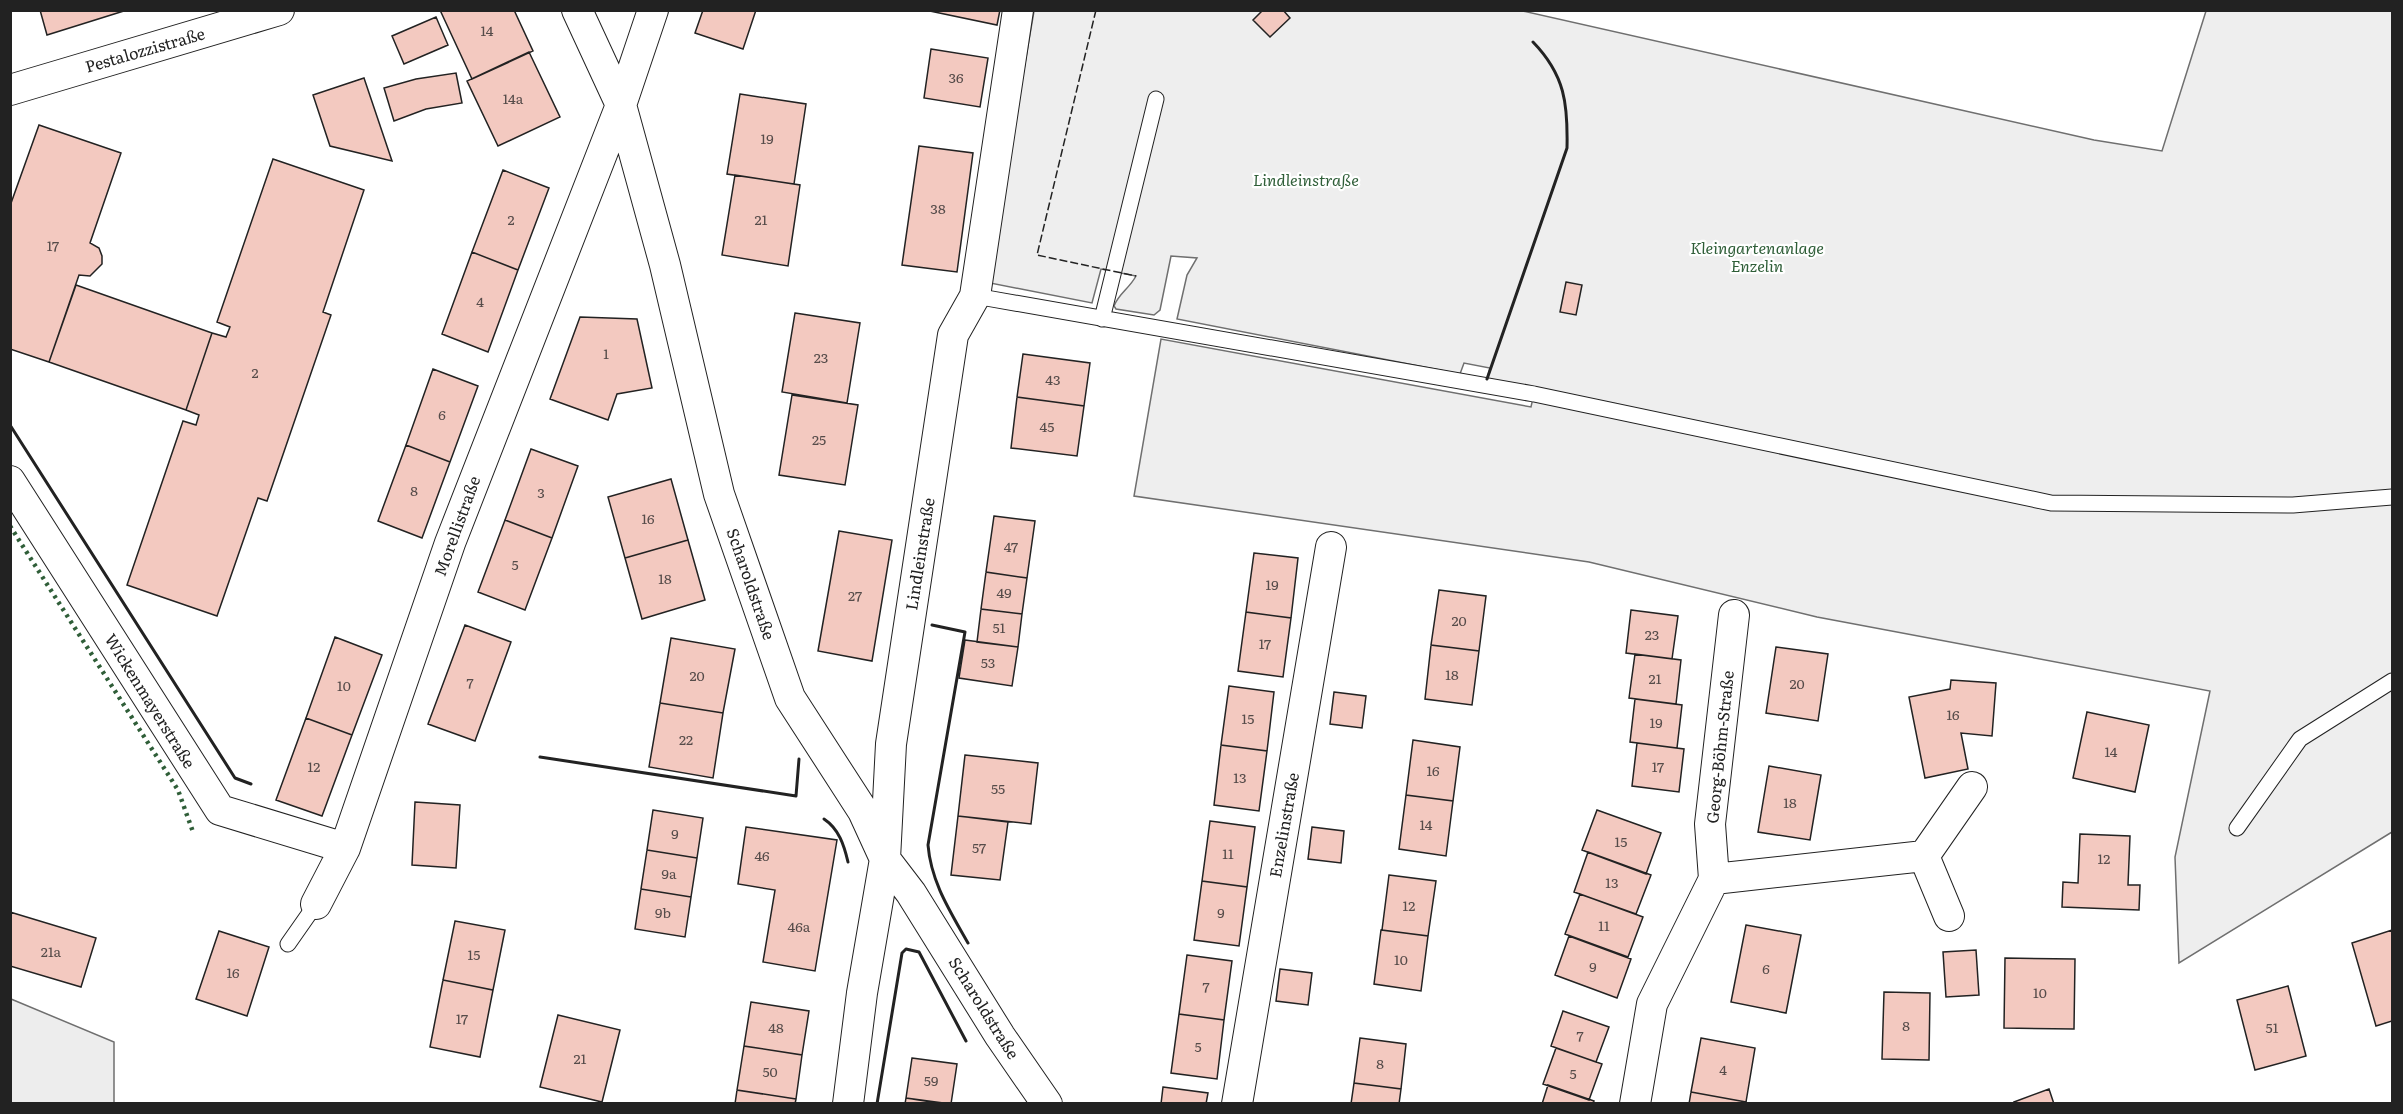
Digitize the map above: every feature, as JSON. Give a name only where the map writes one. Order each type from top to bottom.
[{"type":"street","name":"Pestalozzistraße","points":[[10,90],[279,10]]},
{"type":"street","name":"Scharoldstraße","points":[[577,10],[621,105],[665,265],[719,494],[790,698],[863,811],[885,859],[911,893],[1000,1036],[1047,1104]]},
{"type":"street","name":"Morellistraße","points":[[316,904],[345,848],[450,543],[621,105],[653,10]]},
{"type":"street","name":"Lindleinstraße","points":[[848,1104],[862,993],[885,859],[891,744],[953,335],[975,296],[1018,10]]},
{"type":"street","name":"Wickenmayerstraße","points":[[10,481],[220,810],[345,848]]},
{"type":"street","name":"Enzelinstraße","points":[[1237,1104],[1331,548]]},
{"type":"street","name":"Georg-Böhm-Straße","points":[[1714,879],[1710,825],[1734,615]]},
{"type":"street","points":[[1635,1104],[1652,1004],[1714,879],[1924,856],[1972,787]]},
{"type":"street","points":[[1924,856],[1949,916]]},
{"type":"lane","points":[[1102,319],[1156,99]]},
{"type":"lane","points":[[975,296],[1543,396],[2051,502],[2293,504],[2392,497]]},
{"type":"lane","points":[[2237,828],[2300,739],[2392,681]]},
{"type":"lane","name":"Morellistraße","points":[[288,944],[316,904]]},
{"type":"green space","name":"Kleingartenanlage Enzelin","points":[[1034,11],[1523,11],[2094,140],[2162,151],[2206,11],[2392,11],[2392,832],[2179,963],[2175,857],[2210,691],[1817,617],[1589,562],[1134,496],[1161,339],[1531,407],[1535,389],[1487,379],[1490,368],[1464,363],[1460,374],[1177,319],[1187,275],[1197,258],[1171,256],[1160,310],[1154,315],[1116,309],[1114,306],[1116,302],[1136,276],[1101,269],[1092,303],[990,283],[993,249]]},
{"type":"shaded area","points":[[11,999],[114,1042],[114,1103],[11,1103]]},
{"type":"building","points":[[40,10],[127,10],[47,35]]},
{"type":"building","points":[[440,10],[514,10],[533,51],[472,79]]},
{"type":"building","points":[[703,10],[756,10],[743,49],[695,33]]},
{"type":"building","points":[[925,10],[1000,10],[997,25]]},
{"type":"building","points":[[1263,10],[1283,10],[1290,18],[1270,37],[1253,20]]},
{"type":"building","points":[[436,17],[448,45],[404,64],[392,36]]},
{"type":"building","points":[[931,49],[988,58],[980,107],[924,98]]},
{"type":"building","points":[[529,52],[560,117],[498,146],[467,81]]},
{"type":"building","points":[[456,73],[462,103],[426,109],[394,121],[384,88],[416,79]]},
{"type":"building","points":[[364,78],[392,161],[330,146],[313,95]]},
{"type":"building","points":[[740,94],[806,104],[794,184],[727,174]]},
{"type":"building","points":[[39,125],[121,153],[90,243],[99,248],[102,264],[90,276],[79,275],[49,362],[10,349],[10,206]]},
{"type":"building","points":[[919,146],[973,153],[957,272],[902,265]]},
{"type":"building","points":[[273,159],[364,190],[323,312],[331,315],[267,501],[258,498],[217,616],[127,585],[183,421],[196,425],[199,415],[186,410],[212,333],[226,337],[230,327],[217,322]]},
{"type":"building","points":[[503,170],[549,188],[518,270],[472,252]]},
{"type":"building","points":[[735,175],[800,185],[788,266],[722,255]]},
{"type":"building","points":[[472,252],[518,270],[488,352],[442,334]]},
{"type":"building","points":[[1566,282],[1582,285],[1576,315],[1560,312]]},
{"type":"building","points":[[76,285],[212,333],[186,410],[49,362]]},
{"type":"building","points":[[795,313],[860,323],[847,403],[782,392]]},
{"type":"building","points":[[580,317],[637,319],[652,388],[617,394],[608,420],[550,399]]},
{"type":"building","points":[[1023,354],[1090,363],[1084,406],[1017,397]]},
{"type":"building","points":[[433,369],[478,386],[450,462],[406,445]]},
{"type":"building","points":[[792,395],[858,405],[845,485],[779,475]]},
{"type":"building","points":[[1017,397],[1084,406],[1077,456],[1011,448]]},
{"type":"building","points":[[406,445],[450,462],[422,538],[378,521]]},
{"type":"building","points":[[531,449],[578,466],[552,538],[505,520]]},
{"type":"building","points":[[671,479],[688,540],[625,558],[608,497]]},
{"type":"building","points":[[994,516],[1035,521],[1027,578],[986,572]]},
{"type":"building","points":[[505,520],[552,538],[525,610],[478,592]]},
{"type":"building","points":[[839,531],[892,540],[872,661],[818,651]]},
{"type":"building","points":[[688,540],[705,600],[642,619],[625,558]]},
{"type":"building","points":[[1254,553],[1298,558],[1291,618],[1246,612]]},
{"type":"building","points":[[986,572],[1027,578],[1022,614],[981,609]]},
{"type":"building","points":[[1439,590],[1486,596],[1479,651],[1431,645]]},
{"type":"building","points":[[981,609],[1022,614],[1018,647],[977,642]]},
{"type":"building","points":[[1631,610],[1678,616],[1672,659],[1626,653]]},
{"type":"building","points":[[1246,612],[1291,618],[1283,677],[1238,671]]},
{"type":"building","points":[[465,625],[511,642],[475,741],[428,724]]},
{"type":"building","points":[[335,637],[382,655],[352,735],[306,718]]},
{"type":"building","points":[[671,638],[735,649],[723,713],[660,703]]},
{"type":"building","points":[[965,640],[1018,647],[1012,686],[959,678]]},
{"type":"building","points":[[1431,645],[1479,651],[1472,705],[1425,699]]},
{"type":"building","points":[[1776,647],[1828,654],[1818,721],[1766,713]]},
{"type":"building","points":[[1635,654],[1681,660],[1676,704],[1629,698]]},
{"type":"building","points":[[1951,680],[1996,683],[1992,736],[1961,733],[1968,769],[1925,778],[1909,697],[1950,689]]},
{"type":"building","points":[[1229,686],[1274,692],[1267,751],[1221,745]]},
{"type":"building","points":[[1334,692],[1366,696],[1362,728],[1330,724]]},
{"type":"building","points":[[1635,699],[1682,705],[1677,748],[1630,742]]},
{"type":"building","points":[[660,703],[723,713],[713,778],[649,767]]},
{"type":"building","points":[[2087,712],[2149,725],[2135,792],[2073,778]]},
{"type":"building","points":[[306,718],[352,735],[322,816],[276,800]]},
{"type":"building","points":[[1413,740],[1460,747],[1453,801],[1406,795]]},
{"type":"building","points":[[1637,743],[1684,749],[1679,792],[1632,786]]},
{"type":"building","points":[[1221,745],[1267,751],[1259,811],[1214,805]]},
{"type":"building","points":[[965,755],[1038,763],[1031,824],[958,816]]},
{"type":"building","points":[[1769,766],[1821,775],[1810,840],[1758,832]]},
{"type":"building","points":[[1406,795],[1453,801],[1446,856],[1399,849]]},
{"type":"building","points":[[415,802],[460,805],[456,868],[412,865]]},
{"type":"building","points":[[653,810],[703,818],[697,858],[647,850]]},
{"type":"building","points":[[1597,810],[1661,833],[1646,874],[1582,850]]},
{"type":"building","points":[[958,816],[1008,822],[1000,880],[951,875]]},
{"type":"building","points":[[1210,821],[1255,827],[1247,887],[1202,881]]},
{"type":"building","points":[[746,827],[837,840],[815,971],[763,962],[775,890],[738,884]]},
{"type":"building","points":[[1312,827],[1344,831],[1341,863],[1308,859]]},
{"type":"building","points":[[2080,834],[2130,836],[2128,885],[2140,885],[2139,910],[2062,907],[2063,882],[2078,883]]},
{"type":"building","points":[[647,850],[697,858],[691,897],[641,889]]},
{"type":"building","points":[[1588,852],[1651,875],[1636,914],[1574,892]]},
{"type":"building","points":[[1389,875],[1436,881],[1428,936],[1382,930]]},
{"type":"building","points":[[1202,881],[1247,887],[1239,946],[1194,940]]},
{"type":"building","points":[[641,889],[691,897],[685,937],[635,929]]},
{"type":"building","points":[[1580,894],[1643,917],[1628,957],[1565,934]]},
{"type":"building","points":[[10,912],[96,938],[81,987],[10,966]]},
{"type":"building","points":[[455,921],[505,930],[493,990],[443,980]]},
{"type":"building","points":[[1746,925],[1801,935],[1786,1013],[1731,1002]]},
{"type":"building","points":[[1381,930],[1428,936],[1421,991],[1374,984]]},
{"type":"building","points":[[2392,930],[2392,1021],[2376,1026],[2352,943]]},
{"type":"building","points":[[219,931],[269,947],[247,1016],[196,999]]},
{"type":"building","points":[[1569,936],[1631,959],[1617,998],[1555,975]]},
{"type":"building","points":[[1976,950],[1979,995],[1946,997],[1943,952]]},
{"type":"building","points":[[1187,955],[1232,961],[1224,1020],[1179,1014]]},
{"type":"building","points":[[2005,958],[2075,959],[2074,1029],[2004,1028]]},
{"type":"building","points":[[1280,969],[1312,973],[1308,1005],[1276,1001]]},
{"type":"building","points":[[443,980],[493,990],[480,1057],[430,1047]]},
{"type":"building","points":[[2288,986],[2306,1056],[2255,1070],[2237,1000]]},
{"type":"building","points":[[1884,992],[1930,993],[1929,1060],[1882,1059]]},
{"type":"building","points":[[751,1002],[809,1011],[802,1055],[744,1046]]},
{"type":"building","points":[[1563,1011],[1609,1027],[1596,1062],[1551,1046]]},
{"type":"building","points":[[1179,1014],[1224,1020],[1217,1079],[1171,1073]]},
{"type":"building","points":[[558,1015],[620,1030],[602,1102],[540,1087]]},
{"type":"building","points":[[1360,1038],[1406,1044],[1401,1089],[1354,1083]]},
{"type":"building","points":[[1701,1038],[1755,1048],[1746,1102],[1691,1092]]},
{"type":"building","points":[[744,1046],[802,1055],[796,1099],[737,1090]]},
{"type":"building","points":[[1556,1048],[1602,1064],[1589,1100],[1543,1084]]},
{"type":"building","points":[[912,1058],[957,1064],[951,1104],[906,1098]]},
{"type":"building","points":[[1354,1083],[1401,1089],[1399,1104],[1351,1104]]},
{"type":"building","points":[[1548,1085],[1594,1101],[1593,1104],[1542,1104]]},
{"type":"building","points":[[1163,1087],[1208,1093],[1206,1104],[1161,1104]]},
{"type":"building","points":[[2049,1089],[2054,1104],[2015,1104],[2014,1102]]},
{"type":"building","points":[[737,1090],[796,1099],[795,1104],[735,1104]]},
{"type":"building","points":[[1691,1092],[1746,1102],[1745,1104],[1689,1104]]},
{"type":"building","points":[[906,1098],[944,1104],[905,1104]]},
{"type":"hedge","points":[[10,526],[178,790],[193,832]]},
{"type":"fence","points":[[1096,10],[1037,255],[1136,276]]},
{"type":"wall","points":[[1487,379],[1567,148],[1567,118],[1558,78],[1544,54],[1533,42]]},
{"type":"wall","points":[[10,425],[235,778],[251,784]]},
{"type":"wall","points":[[932,625],[965,632],[928,845],[937,884],[968,943]]},
{"type":"wall","points":[[540,757],[796,796],[799,759]]},
{"type":"wall","points":[[824,819],[834,828],[840,838],[848,862]]},
{"type":"wall","points":[[877,1104],[902,953],[906,949],[919,952],[966,1041]]}]
